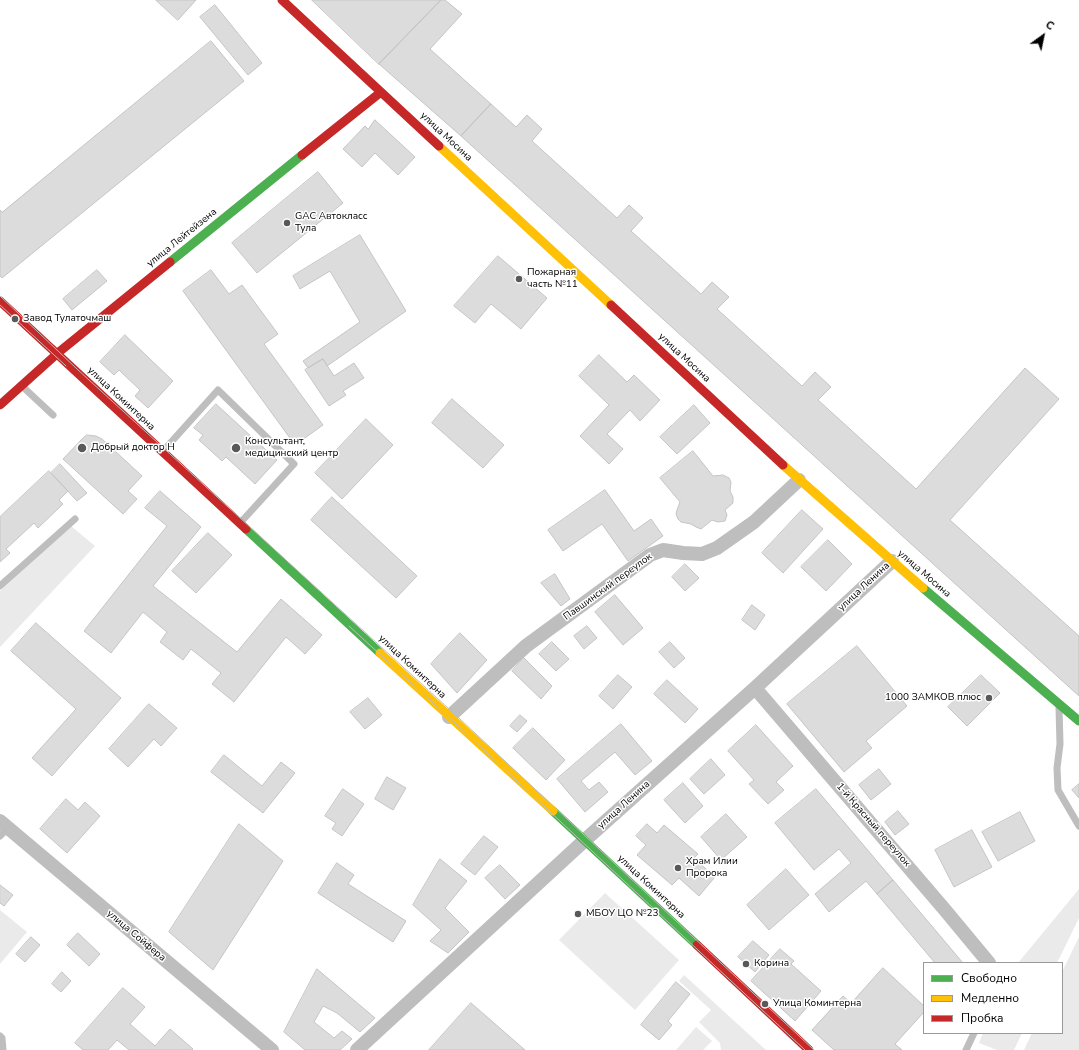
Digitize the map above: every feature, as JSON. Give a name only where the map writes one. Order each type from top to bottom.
[{"type":"street","name":"улица Мосина","points":[[282,0],[799,480],[1079,721]]},
{"type":"street","name":"улица Лейтейзена","points":[[0,405],[56,354],[381,92]]},
{"type":"street","name":"улица Коминтерна","points":[[0,301],[449,717],[585,840],[809,1050]]},
{"type":"street","name":"Павшинский переулок","points":[[449,717],[526,646],[650,555],[663,550],[702,554],[717,548],[754,522],[799,480]]},
{"type":"street","name":"улица Ленина","points":[[357,1050],[585,840],[755,688],[892,561]]},
{"type":"street","name":"1-й Красный переулок","points":[[755,688],[988,962]]},
{"type":"street","name":"улица Сойфера","points":[[3,828],[272,1050]]},
{"type":"lane","points":[[22,385],[53,415]]},
{"type":"lane","points":[[162,451],[218,390],[294,464],[240,523]]},
{"type":"lane","points":[[0,586],[75,519]]},
{"type":"lane","points":[[1059,704],[1060,744],[1057,768],[1058,790],[1079,826]]},
{"type":"lane","points":[[966,1050],[974,1034]]},
{"type":"lane","points":[[0,1036],[2,1038],[3,1050]]},
{"type":"shaded area","points":[[71,526],[95,546],[0,647],[0,591]]},
{"type":"shaded area","points":[[1079,889],[1079,918],[1057,962],[1019,962]]},
{"type":"shaded area","points":[[605,893],[679,960],[635,1010],[559,940]]},
{"type":"shaded area","points":[[0,910],[27,932],[0,964]]},
{"type":"shaded area","points":[[1079,937],[1079,1050],[1024,1050],[1032,1034],[1063,1034],[1063,970]]},
{"type":"shaded area","points":[[684,975],[766,1050],[721,1050],[720,1043],[699,1022],[711,1010],[679,981]]},
{"type":"shaded area","points":[[696,1027],[712,1041],[703,1050],[676,1050]]},
{"type":"shaded area","points":[[983,1034],[1022,1034],[1014,1050],[997,1050],[979,1043]]},
{"type":"building","points":[[156,0],[196,0],[178,20]]},
{"type":"building","points":[[312,0],[441,0],[379,64]]},
{"type":"building","points":[[441,0],[445,0],[462,14],[430,49],[491,104],[461,136],[379,64]]},
{"type":"building","points":[[215,5],[262,63],[248,75],[200,17]]},
{"type":"building","points":[[211,41],[244,81],[2,278],[0,276],[0,210],[2,212]]},
{"type":"building","points":[[491,104],[516,127],[527,115],[542,129],[532,141],[617,218],[629,205],[643,218],[631,231],[701,294],[712,282],[729,297],[717,309],[802,386],[815,372],[831,387],[818,400],[916,489],[1025,368],[1059,399],[950,520],[1079,636],[1079,696],[461,136]]},
{"type":"building","points":[[375,120],[415,157],[398,175],[375,153],[362,167],[343,149],[365,126],[368,129]]},
{"type":"building","name":"GAC Автокласс Тула","points":[[318,172],[343,203],[257,273],[232,243]]},
{"type":"building","points":[[360,235],[406,311],[327,366],[323,359],[308,368],[303,361],[360,322],[330,271],[300,289],[293,276]]},
{"type":"building","points":[[498,256],[547,298],[521,329],[491,304],[475,323],[454,306]]},
{"type":"building","points":[[97,270],[107,281],[72,310],[63,299]]},
{"type":"building","points":[[211,270],[229,294],[242,285],[278,334],[264,344],[323,425],[295,445],[183,291]]},
{"type":"building","points":[[125,335],[173,381],[148,408],[135,396],[140,390],[119,370],[114,375],[100,362]]},
{"type":"building","points":[[599,355],[627,382],[634,375],[660,400],[640,421],[630,410],[607,434],[623,449],[609,464],[580,436],[609,405],[579,376]]},
{"type":"building","points":[[323,359],[334,376],[354,363],[364,378],[343,391],[346,395],[329,406],[305,370]]},
{"type":"building","points":[[452,399],[504,445],[483,468],[432,423]]},
{"type":"building","name":"Консультант, медицинский центр","points":[[216,404],[277,460],[255,484],[226,457],[222,461],[199,440],[203,435],[194,428]]},
{"type":"building","points":[[694,405],[710,423],[677,454],[660,437]]},
{"type":"building","points":[[366,419],[393,445],[342,499],[315,473]]},
{"type":"building","points":[[87,435],[96,436],[102,439],[142,476],[128,491],[137,499],[123,514],[63,459]]},
{"type":"building","points":[[693,451],[713,476],[723,475],[729,478],[731,482],[730,491],[733,497],[733,503],[725,510],[727,515],[725,521],[718,522],[712,520],[701,529],[691,524],[681,522],[678,519],[676,514],[680,502],[660,478]]},
{"type":"building","points":[[60,464],[87,493],[77,501],[51,473]]},
{"type":"building","points":[[49,471],[68,491],[59,500],[63,504],[38,528],[34,523],[6,549],[10,553],[0,562],[0,517]]},
{"type":"building","points":[[605,490],[634,531],[651,519],[663,536],[628,561],[602,524],[563,551],[548,530]]},
{"type":"building","points":[[160,491],[201,527],[153,586],[237,652],[281,599],[322,635],[305,654],[286,637],[234,702],[212,684],[221,673],[191,649],[183,660],[160,642],[167,632],[143,612],[111,653],[84,631],[167,526],[145,508]]},
{"type":"building","points":[[332,497],[417,576],[396,598],[311,520]]},
{"type":"building","points":[[802,510],[823,529],[783,573],[762,553]]},
{"type":"building","points":[[208,533],[232,555],[196,593],[172,571]]},
{"type":"building","points":[[828,540],[852,564],[826,591],[801,567]]},
{"type":"building","points":[[685,564],[699,578],[685,591],[672,577]]},
{"type":"building","points":[[555,574],[570,599],[561,606],[541,583]]},
{"type":"building","points":[[615,595],[643,628],[623,645],[595,612]]},
{"type":"building","points":[[752,605],[765,615],[755,630],[742,620]]},
{"type":"building","points":[[36,623],[121,698],[52,776],[32,758],[76,709],[11,651]]},
{"type":"building","points":[[587,626],[597,638],[584,649],[574,636]]},
{"type":"building","points":[[460,633],[487,660],[457,693],[431,664]]},
{"type":"building","points":[[552,642],[569,659],[556,671],[539,654]]},
{"type":"building","points":[[670,642],[685,658],[674,668],[659,652]]},
{"type":"building","points":[[857,646],[907,706],[866,741],[872,748],[844,772],[787,704]]},
{"type":"building","points":[[524,658],[552,686],[541,699],[512,671]]},
{"type":"building","points":[[618,675],[632,687],[613,709],[599,696]]},
{"type":"building","points":[[981,675],[1000,693],[967,726],[948,707]]},
{"type":"building","points":[[667,680],[698,709],[685,723],[654,694]]},
{"type":"building","points":[[368,698],[382,715],[365,729],[350,712]]},
{"type":"building","points":[[149,704],[177,728],[161,746],[154,739],[128,767],[109,749]]},
{"type":"building","points":[[520,715],[527,721],[517,732],[510,726]]},
{"type":"building","points":[[621,724],[652,761],[635,775],[615,752],[581,781],[589,790],[599,782],[608,792],[585,812],[557,779]]},
{"type":"building","points":[[756,725],[793,766],[776,782],[784,790],[768,804],[749,784],[754,780],[728,751]]},
{"type":"building","points":[[533,728],[565,760],[546,780],[513,748]]},
{"type":"building","points":[[224,755],[262,786],[281,762],[295,773],[263,813],[211,772]]},
{"type":"building","points":[[711,759],[725,775],[704,794],[690,779]]},
{"type":"building","points":[[879,769],[891,784],[871,800],[859,785]]},
{"type":"building","points":[[387,777],[406,788],[393,810],[375,799]]},
{"type":"building","points":[[683,783],[703,806],[685,823],[664,800]]},
{"type":"building","points":[[1079,784],[1079,798],[1072,790]]},
{"type":"building","points":[[343,789],[364,804],[342,836],[332,829],[336,823],[325,816]]},
{"type":"building","points":[[816,789],[893,880],[877,894],[866,881],[829,912],[815,894],[851,863],[839,849],[814,870],[775,823]]},
{"type":"building","points":[[66,799],[78,810],[85,802],[100,816],[67,853],[40,829]]},
{"type":"building","points":[[898,811],[909,824],[895,835],[885,822]]},
{"type":"building","points":[[1020,812],[1035,841],[998,861],[982,832]]},
{"type":"building","points":[[726,814],[747,837],[721,860],[701,837]]},
{"type":"building","points":[[239,824],[283,861],[213,970],[169,932]]},
{"type":"building","name":"Храм Илии Пророка","points":[[647,824],[657,833],[664,825],[698,854],[694,858],[715,877],[699,896],[679,878],[672,885],[637,855],[646,845],[636,836]]},
{"type":"building","points":[[972,830],[992,867],[954,887],[935,850]]},
{"type":"building","points":[[484,836],[498,847],[475,875],[461,864]]},
{"type":"building","points":[[440,859],[467,881],[445,908],[469,932],[448,953],[430,941],[441,930],[413,905]]},
{"type":"building","points":[[337,863],[354,875],[348,884],[406,921],[393,942],[318,893]]},
{"type":"building","points":[[500,865],[520,885],[505,899],[485,878]]},
{"type":"building","points":[[786,869],[809,895],[769,930],[747,905]]},
{"type":"building","points":[[893,880],[962,962],[934,962],[877,894]]},
{"type":"building","points":[[0,885],[13,895],[4,906],[0,903]]},
{"type":"building","points":[[78,933],[100,954],[89,966],[67,945]]},
{"type":"building","points":[[31,937],[40,945],[25,962],[16,954]]},
{"type":"building","points":[[753,941],[769,955],[755,972],[738,957]]},
{"type":"building","points":[[780,949],[794,961],[791,964],[821,991],[795,1021],[751,981]]},
{"type":"building","points":[[883,968],[923,1005],[923,1013],[895,1044],[902,1050],[834,1050],[812,1030],[843,996],[851,1003]]},
{"type":"building","points":[[317,969],[375,1018],[360,1032],[337,1013],[323,1006],[314,1022],[334,1038],[342,1031],[352,1039],[340,1050],[305,1050],[284,1032]]},
{"type":"building","points":[[62,972],[71,981],[61,992],[52,984]]},
{"type":"building","points":[[676,982],[690,994],[668,1021],[672,1025],[659,1040],[641,1025]]},
{"type":"building","points":[[123,988],[145,1007],[130,1024],[155,1046],[170,1029],[193,1049],[129,1050],[117,1040],[108,1050],[83,1050],[75,1043]]},
{"type":"building","points":[[471,1003],[525,1050],[429,1050]]},
{"type":"tram line","points":[[0,296],[77,369],[460,719],[814,1050]]},
{"type":"tram line","points":[[0,305],[66,366]]},
{"type":"tram line","points":[[349,626],[805,1050]]},
{"type":"traffic: fast","points":[[170,262],[302,155]]},
{"type":"traffic: fast","points":[[246,529],[380,653]]},
{"type":"traffic: fast","points":[[923,588],[1079,721]]},
{"type":"traffic: fast","points":[[553,811],[697,945]]},
{"type":"traffic: slow","points":[[439,146],[611,305]]},
{"type":"traffic: slow","points":[[783,465],[923,588]]},
{"type":"traffic: slow","points":[[380,653],[553,811]]},
{"type":"traffic: jam","points":[[282,0],[439,146]]},
{"type":"traffic: jam","points":[[302,155],[381,92]]},
{"type":"traffic: jam","points":[[0,405],[59,352],[170,262]]},
{"type":"traffic: jam","points":[[0,301],[246,529]]},
{"type":"traffic: jam","points":[[611,305],[783,465]]},
{"type":"traffic: jam","points":[[697,945],[809,1050]]},
{"type":"place","name":"GAC Автокласс Тула","points":[[287,223]]},
{"type":"place","name":"Пожарная часть №11","points":[[519,279]]},
{"type":"place","name":"Завод Тулаточмаш","points":[[15,319]]},
{"type":"place","name":"Добрый доктор Н","points":[[82,448]]},
{"type":"place","name":"Консультант, медицинский центр","points":[[236,448]]},
{"type":"place","name":"1000 ЗАМКОВ плюс","points":[[989,698]]},
{"type":"place","name":"Храм Илии Пророка","points":[[678,868]]},
{"type":"place","name":"МБОУ ЦО №23","points":[[578,914]]},
{"type":"place","name":"Корина","points":[[746,964]]},
{"type":"place","name":"Улица Коминтерна","points":[[765,1004]]}]
